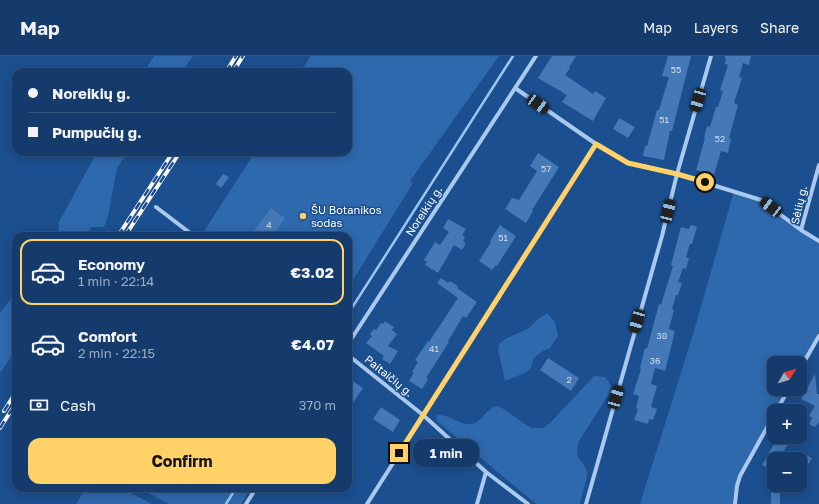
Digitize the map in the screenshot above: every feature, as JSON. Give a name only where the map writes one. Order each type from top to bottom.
[{"type":"street","name":"Noreikių g.","points":[[352,338],[536,56]]},
{"type":"street","points":[[586,504],[711,56]]},
{"type":"street","points":[[515,88],[596,144],[628,163],[677,174],[761,200],[801,230]]},
{"type":"street","points":[[366,504],[596,144]]},
{"type":"street","name":"Sėlių g.","points":[[819,165],[801,230],[819,241]]},
{"type":"street","points":[[156,207],[189,232]]},
{"type":"street","points":[[807,357],[819,336]]},
{"type":"street","name":"Paitaičių g.","points":[[352,358],[423,415],[486,472],[528,504]]},
{"type":"street","points":[[735,504],[740,476],[767,428]]},
{"type":"street","points":[[477,504],[486,472]]},
{"type":"street","points":[[246,504],[254,492]]},
{"type":"shaded area","points":[[154,56],[193,56],[185,68],[146,68]]},
{"type":"shaded area","points":[[311,56],[499,56],[410,181],[413,183],[352,282],[352,232],[204,232],[252,156],[352,156],[352,68],[303,68]]},
{"type":"shaded area","points":[[95,156],[125,156],[117,168],[108,216],[104,227],[91,227],[89,232],[58,232],[59,222]]},
{"type":"shaded area","points":[[734,191],[761,200],[819,241],[819,336],[807,357],[767,356],[767,396],[785,396],[780,404],[767,404],[767,428],[740,476],[735,504],[640,504],[694,331]]},
{"type":"shaded area","points":[[12,297],[12,356],[0,373],[0,313]]},
{"type":"shaded area","points":[[547,313],[555,322],[558,336],[550,348],[541,352],[534,358],[531,368],[525,373],[505,381],[498,350],[499,344],[505,339],[529,328]]},
{"type":"shaded area","points":[[594,376],[605,377],[611,385],[610,392],[578,443],[577,454],[584,464],[587,472],[580,504],[536,504],[438,422],[436,418],[438,415],[442,415],[463,423],[471,424],[479,420],[491,409],[499,406],[531,428],[543,428],[550,423]]},
{"type":"shaded area","points":[[84,492],[129,492],[152,504],[76,504]]},
{"type":"shaded area","points":[[146,492],[248,492],[241,504],[169,504]]},
{"type":"building","points":[[552,56],[576,56],[565,75],[593,94],[595,91],[606,98],[593,121],[562,102],[567,95],[538,78]]},
{"type":"building","points":[[668,56],[691,56],[672,131],[670,131],[664,160],[643,156],[645,146],[647,146],[657,110],[659,110],[669,77],[662,76]]},
{"type":"building","points":[[725,56],[751,56],[749,65],[743,63],[739,77],[742,78],[734,103],[738,105],[729,138],[731,139],[728,153],[721,151],[714,175],[696,170],[707,126],[710,127],[723,91],[720,90],[728,65],[725,64]]},
{"type":"building","points":[[619,118],[635,127],[628,138],[613,129]]},
{"type":"building","points":[[538,153],[559,167],[532,210],[533,211],[526,223],[505,209],[512,198],[519,200],[537,171],[530,166]]},
{"type":"building","points":[[223,174],[229,177],[221,188],[216,184]]},
{"type":"building","points":[[271,208],[285,218],[275,232],[254,231]]},
{"type":"building","points":[[448,219],[466,229],[462,235],[465,237],[463,241],[466,244],[462,250],[454,245],[438,273],[425,265],[427,262],[424,260],[435,242],[440,245],[449,232],[443,228]]},
{"type":"building","points":[[500,225],[516,236],[497,266],[496,265],[492,270],[479,261]]},
{"type":"building","points":[[691,225],[697,227],[686,257],[689,258],[686,269],[683,268],[678,282],[682,283],[678,295],[676,295],[672,309],[674,310],[669,329],[675,331],[665,371],[655,368],[651,384],[657,386],[651,407],[657,409],[653,420],[649,419],[648,424],[634,420],[638,409],[636,408],[639,396],[633,394],[641,369],[645,348],[647,349],[659,304],[661,305],[673,266],[671,265],[681,227],[689,229]]},
{"type":"building","points":[[441,278],[448,283],[450,281],[458,286],[457,288],[477,302],[466,318],[463,316],[448,341],[449,342],[426,378],[428,379],[422,389],[409,381],[418,362],[415,360],[428,341],[429,342],[458,298],[437,283]]},
{"type":"building","points":[[385,321],[394,327],[392,330],[397,334],[388,346],[398,351],[390,364],[382,359],[384,356],[366,343],[372,336],[370,334],[374,329],[376,330],[381,323],[383,324]]},
{"type":"building","points":[[548,358],[579,378],[571,391],[540,370]]},
{"type":"building","points":[[815,374],[817,394],[819,394],[819,422],[815,427],[809,424],[812,418],[809,416],[815,406],[801,399],[803,396],[807,396],[807,388]]},
{"type":"building","points":[[352,381],[363,388],[352,402]]},
{"type":"building","points":[[381,407],[400,420],[393,432],[373,419]]},
{"type":"building","points":[[774,444],[788,444],[783,452],[769,452]]},
{"type":"building","points":[[767,456],[767,468],[762,465]]},
{"type":"building","points":[[807,456],[812,458],[807,467]]},
{"type":"building","points":[[771,492],[780,492],[780,504],[771,504]]},
{"type":"waterway","points":[[352,308],[513,56]]},
{"type":"waterway","points":[[226,504],[234,492]]},
{"type":"railway","points":[[228,68],[236,56]]},
{"type":"railway","points":[[236,68],[243,56]]},
{"type":"railway","points":[[121,232],[170,156]]},
{"type":"railway","points":[[128,232],[177,156]]},
{"type":"railway","points":[[4,411],[12,398]]},
{"type":"railway","points":[[0,428],[12,409]]},
{"type":"place","name":"ŠU Botanikos sodas","points":[[303,216]]},
{"type":"route","points":[[399,453],[596,144],[628,163],[705,182]]}]
